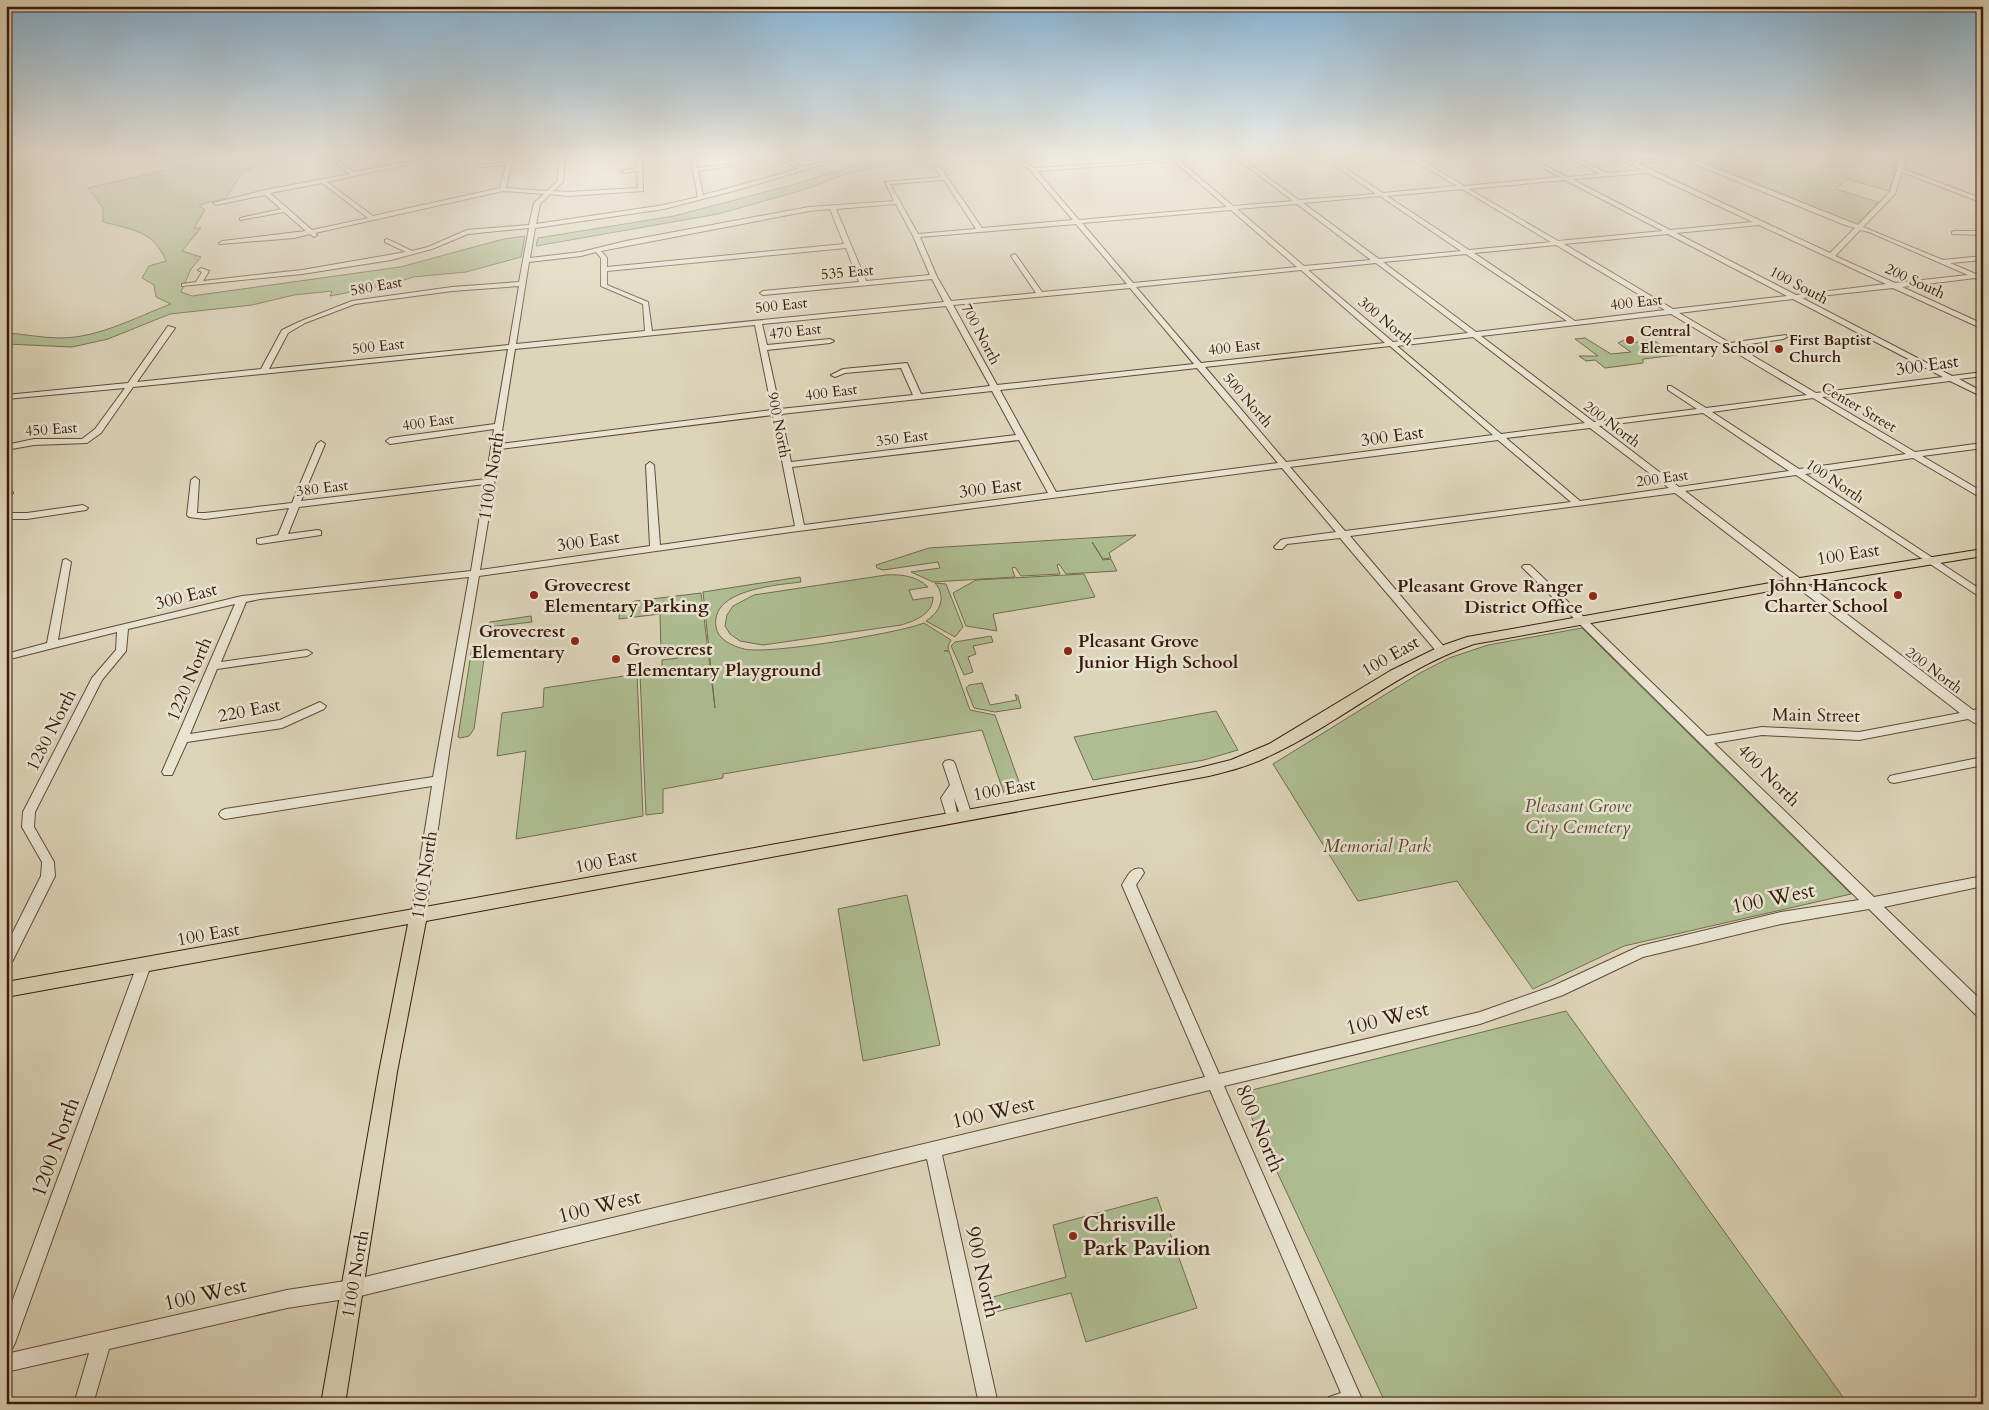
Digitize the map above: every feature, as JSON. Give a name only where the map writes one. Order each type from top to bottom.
[{"type":"main road","name":"100 East","points":[[6,990],[1168,780],[1219,768],[1254,757],[1274,748],[1441,650],[1472,640],[1796,582],[1983,552]]},
{"type":"main road","name":"1100 North","points":[[333,1404],[388,1072],[418,917]]},
{"type":"street","points":[[300,223],[313,234]]},
{"type":"street","points":[[222,243],[313,234],[358,223]]},
{"type":"street","points":[[184,285],[412,253],[467,229],[533,226],[555,223]]},
{"type":"street","points":[[526,260],[597,250],[735,223]]},
{"type":"street","points":[[838,223],[863,284]]},
{"type":"street","name":"700 North","points":[[909,223],[934,277],[1054,496]]},
{"type":"street","points":[[975,223],[980,230]]},
{"type":"street","points":[[916,236],[1058,223]]},
{"type":"street","name":"500 North","points":[[1079,223],[1287,466],[1441,650]]},
{"type":"street","name":"300 North","points":[[1249,223],[1578,504]]},
{"type":"street","name":"200 North","points":[[1324,223],[1983,724]]},
{"type":"street","points":[[1424,223],[1574,322]]},
{"type":"street","name":"Center Street","points":[[1523,223],[1983,496]]},
{"type":"street","name":"100 South","points":[[1652,223],[1983,395]]},
{"type":"street","name":"500 East","points":[[6,397],[948,302],[1760,223]]},
{"type":"street","name":"200 South","points":[[1760,223],[1983,327]]},
{"type":"street","points":[[1847,223],[1979,277]]},
{"type":"street","points":[[1831,256],[1865,223]]},
{"type":"street","name":"1100 North","points":[[418,917],[438,782],[491,482],[495,447],[533,226]]},
{"type":"street","points":[[1954,233],[1983,233]]},
{"type":"street","points":[[387,241],[412,253]]},
{"type":"street","points":[[604,269],[847,246]]},
{"type":"street","points":[[597,250],[604,258],[604,286],[647,304],[649,332]]},
{"type":"street","points":[[1014,256],[1039,293]]},
{"type":"street","points":[[1943,262],[1983,258]]},
{"type":"street","points":[[198,284],[206,271],[201,270]]},
{"type":"street","name":"535 East","points":[[763,293],[934,277]]},
{"type":"street","name":"400 East","points":[[495,447],[994,387],[1979,277]]},
{"type":"street","name":"580 East","points":[[264,371],[285,332],[303,322],[354,302],[452,289],[522,284]]},
{"type":"street","points":[[633,297],[642,293]]},
{"type":"street","points":[[609,299],[621,294]]},
{"type":"street","name":"900 North","points":[[758,321],[778,412],[800,528]]},
{"type":"street","name":"450 East","points":[[6,448],[34,442],[84,441],[98,431],[170,328]]},
{"type":"street","points":[[1729,345],[1783,337]]},
{"type":"street","name":"470 East","points":[[763,348],[830,341]]},
{"type":"street","points":[[835,375],[843,371],[904,365],[918,396]]},
{"type":"street","name":"300 East","points":[[6,657],[242,599],[475,574],[800,528],[1983,374]]},
{"type":"street","name":"100 North","points":[[1671,388],[1983,596]]},
{"type":"street","name":"400 East","points":[[390,441],[499,426]]},
{"type":"street","name":"350 East","points":[[787,465],[1021,437]]},
{"type":"street","points":[[282,538],[321,444]]},
{"type":"street","name":"200 East","points":[[1279,547],[1284,542],[1578,504],[1983,445]]},
{"type":"street","points":[[650,465],[655,549]]},
{"type":"street","name":"380 East","points":[[196,480],[192,515],[205,516],[491,482]]},
{"type":"street","points":[[6,488],[9,492],[6,496]]},
{"type":"street","points":[[6,516],[27,516],[82,508]]},
{"type":"street","points":[[260,541],[318,533]]},
{"type":"street","points":[[52,646],[66,562]]},
{"type":"street","name":"400 North","points":[[1527,567],[1983,1012]]},
{"type":"street","name":"1220 North","points":[[168,772],[242,599]]},
{"type":"street","name":"1280 North","points":[[6,960],[48,876],[48,862],[28,827],[28,812],[97,678],[121,651],[123,629]]},
{"type":"street","points":[[214,666],[307,653]]},
{"type":"street","name":"220 East","points":[[182,739],[282,724],[320,706]]},
{"type":"street","name":"Main Street","points":[[1706,740],[1762,731],[1860,736],[1983,712]]},
{"type":"street","points":[[1894,779],[1983,761]]},
{"type":"street","points":[[950,764],[956,786],[947,798],[959,817]]},
{"type":"street","points":[[225,814],[438,782]]},
{"type":"street","name":"800 North","points":[[1137,872],[1129,885],[1216,1082],[1348,1402]]},
{"type":"street","name":"100 West","points":[[6,1364],[287,1299],[352,1289],[1489,1016],[1558,990],[1640,952],[1781,918],[1872,903],[1983,881]]},
{"type":"street","name":"1200 North","points":[[6,1343],[144,965]]},
{"type":"street","name":"900 North","points":[[933,1150],[990,1404]]},
{"type":"street","points":[[83,1404],[102,1341]]},
{"type":"green space","points":[[106,223],[197,223],[194,228],[201,228],[182,251],[201,257],[191,269],[181,292],[192,296],[400,267],[504,239],[525,236],[521,257],[466,272],[413,277],[392,284],[330,296],[332,291],[294,295],[252,305],[170,314],[108,339],[72,347],[6,344],[6,333],[54,338],[89,335],[171,304],[156,297],[154,285],[142,278],[149,266],[166,261],[161,251],[148,237]]},
{"type":"green space","points":[[632,223],[668,223],[536,246],[538,238]]},
{"type":"green space","points":[[1585,338],[1611,354],[1631,352],[1618,343],[1626,339],[1631,343],[1653,340],[1677,355],[1643,359],[1643,363],[1605,368],[1595,360],[1586,361],[1579,356],[1598,356],[1575,339]]},
{"type":"green space","points":[[1136,535],[1109,553],[1111,558],[1103,559],[1092,542],[1103,560],[1111,559],[1117,571],[1066,574],[1059,564],[1057,565],[1060,574],[1021,576],[1015,567],[1012,568],[1015,577],[933,582],[911,572],[940,568],[938,562],[883,570],[877,568],[876,565],[929,548]]},
{"type":"green space","points":[[1084,574],[1095,597],[993,614],[997,631],[966,626],[953,593],[976,580]]},
{"type":"green space","points":[[886,575],[908,576],[924,583],[928,587],[909,590],[913,600],[933,597],[927,612],[917,619],[901,625],[763,645],[740,641],[730,634],[725,626],[727,615],[733,606],[754,595]]},
{"type":"green space","points":[[800,577],[801,582],[748,591],[734,597],[724,604],[717,614],[717,632],[731,644],[744,649],[758,650],[805,646],[862,637],[924,623],[951,640],[948,646],[949,650],[944,651],[949,651],[970,710],[995,715],[1023,793],[1005,796],[982,730],[723,774],[723,778],[663,789],[663,813],[646,815],[640,674],[662,670],[662,660],[678,658],[678,650],[661,653],[660,614],[619,619],[620,607],[635,601],[701,593],[715,708],[703,592]]},
{"type":"green space","points":[[935,583],[946,584],[963,627],[955,637],[926,621],[935,613],[940,604],[941,594]]},
{"type":"green space","points":[[531,616],[532,622],[489,627],[490,622]]},
{"type":"green space","name":"Pleasant Grove City Cemetery","points":[[1582,628],[1851,894],[1624,946],[1533,989],[1457,881],[1358,901],[1273,764],[1420,673],[1449,658],[1488,645]]},
{"type":"green space","points":[[991,636],[993,642],[973,646],[976,654],[968,657],[973,672],[964,675],[951,646],[955,642]]},
{"type":"green space","points":[[486,645],[474,729],[469,736],[460,738],[458,737],[472,647]]},
{"type":"green space","points":[[637,674],[643,816],[516,839],[526,751],[497,756],[502,713],[543,707],[544,688]]},
{"type":"green space","points":[[982,683],[990,705],[1017,700],[1015,694],[1018,696],[1021,708],[995,712],[974,708],[966,688],[969,685]]},
{"type":"green space","points":[[1216,711],[1238,750],[1204,760],[1093,780],[1074,737]]},
{"type":"green space","points":[[907,895],[940,1045],[863,1061],[838,909]]},
{"type":"green space","points":[[1566,1011],[1848,1404],[1386,1404],[1240,1093]]},
{"type":"green space","points":[[1157,1197],[1197,1308],[1086,1342],[1071,1293],[987,1314],[982,1300],[1066,1277],[1053,1225]]},
{"type":"place","name":"Central Elementary School","points":[[1630,340]]},
{"type":"place","name":"First Baptist Church","points":[[1779,349]]},
{"type":"place","name":"Grovecrest Elementary Parking","points":[[534,595]]},
{"type":"place","name":"John Hancock Charter School","points":[[1898,595]]},
{"type":"place","name":"Pleasant Grove Ranger District Office","points":[[1593,596]]},
{"type":"place","name":"Grovecrest Elementary","points":[[575,641]]},
{"type":"place","name":"Pleasant Grove Junior High School","points":[[1068,651]]},
{"type":"place","name":"Grovecrest Elementary Playground","points":[[616,659]]},
{"type":"place","name":"Chrisville Park Pavilion","points":[[1073,1236]]},
{"type":"park label","name":"Memorial Park","points":[[1377,846]]}]
